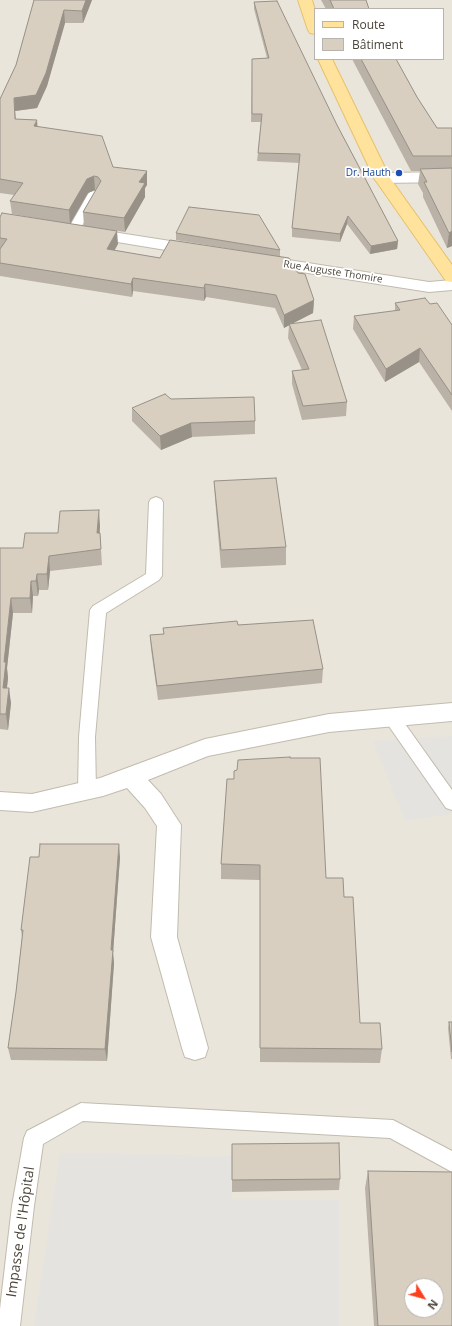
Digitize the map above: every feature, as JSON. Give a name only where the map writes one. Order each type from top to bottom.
[{"type":"main road","points":[[305,0],[314,27]]},
{"type":"main road","points":[[325,60],[382,178],[452,277]]},
{"type":"street","points":[[382,178],[452,177]]},
{"type":"street","points":[[65,230],[212,253]]},
{"type":"street","name":"Rue Auguste Thomire","points":[[251,259],[429,287],[452,285]]},
{"type":"street","points":[[0,801],[32,802],[103,788],[205,748],[329,723],[452,712]]},
{"type":"street","points":[[131,777],[153,801],[169,825],[164,936],[194,1048]]},
{"type":"lane","points":[[65,230],[95,194]]},
{"type":"lane","points":[[87,791],[87,737],[98,610],[154,576],[156,502]]},
{"type":"lane","points":[[392,718],[452,803]]},
{"type":"lane","name":"Impasse de l'Hôpital","points":[[9,1326],[23,1206],[34,1138],[81,1112],[393,1129],[452,1162]]},
{"type":"shaded area","points":[[0,0],[452,0],[452,1326],[0,1326]]},
{"type":"shaded area","points":[[452,736],[452,814],[405,821],[373,741]]},
{"type":"shaded area","points":[[60,1153],[232,1156],[232,1199],[339,1200],[339,1326],[34,1326]]},
{"type":"building","points":[[34,0],[86,0],[82,11],[64,10],[46,73],[36,95],[14,98],[15,119],[37,120],[34,126],[102,136],[113,167],[147,171],[139,182],[145,183],[124,218],[83,212],[101,181],[98,177],[94,176],[87,179],[69,210],[10,201],[23,183],[0,179],[0,99],[16,65]]},
{"type":"building","points":[[330,0],[366,0],[369,8],[334,8]]},
{"type":"building","points":[[277,1],[337,125],[398,241],[371,246],[348,216],[340,234],[292,228],[300,154],[258,153],[262,114],[252,114],[252,59],[269,58],[254,2]]},
{"type":"building","points":[[362,60],[397,60],[417,97],[437,128],[452,128],[452,156],[413,156]]},
{"type":"building","points":[[452,168],[452,231],[449,233],[424,182],[427,182],[420,169]]},
{"type":"building","points":[[189,207],[259,215],[280,250],[176,233]]},
{"type":"building","points":[[2,213],[117,231],[107,249],[160,258],[170,240],[289,258],[298,273],[305,274],[314,300],[284,315],[276,295],[205,284],[204,288],[133,278],[131,284],[0,263],[0,249],[7,239],[0,238],[0,217]]},
{"type":"building","points":[[425,298],[430,304],[437,303],[452,325],[452,395],[420,348],[386,369],[354,316],[400,310],[395,303]]},
{"type":"building","points":[[321,320],[347,402],[303,406],[292,371],[309,369],[289,324]]},
{"type":"building","points":[[165,394],[171,399],[254,397],[255,421],[191,423],[160,436],[132,408]]},
{"type":"building","points":[[276,478],[286,547],[221,550],[214,481]]},
{"type":"building","points":[[99,510],[97,533],[100,533],[101,549],[49,556],[47,574],[37,574],[36,581],[31,581],[30,598],[11,598],[4,662],[6,662],[3,688],[9,688],[6,714],[0,714],[0,548],[23,548],[25,533],[58,533],[60,511]]},
{"type":"building","points":[[313,620],[323,669],[157,686],[150,635],[164,634],[163,628],[237,621],[238,625]]},
{"type":"building","points":[[290,757],[320,758],[326,878],[343,878],[344,897],[353,897],[360,1023],[380,1023],[382,1049],[260,1048],[260,865],[221,864],[227,779],[234,779],[234,771],[237,770],[238,760]]},
{"type":"building","points":[[40,844],[119,844],[111,950],[113,950],[105,1049],[8,1048],[16,992],[23,930],[21,930],[30,857],[39,857]]},
{"type":"building","points":[[449,1022],[452,1022],[452,1052]]},
{"type":"building","points":[[339,1143],[340,1179],[232,1180],[232,1144]]},
{"type":"building","points":[[368,1171],[452,1172],[452,1326],[378,1326]]},
{"type":"place","name":"Dr. Hauth","points":[[399,173]]}]
